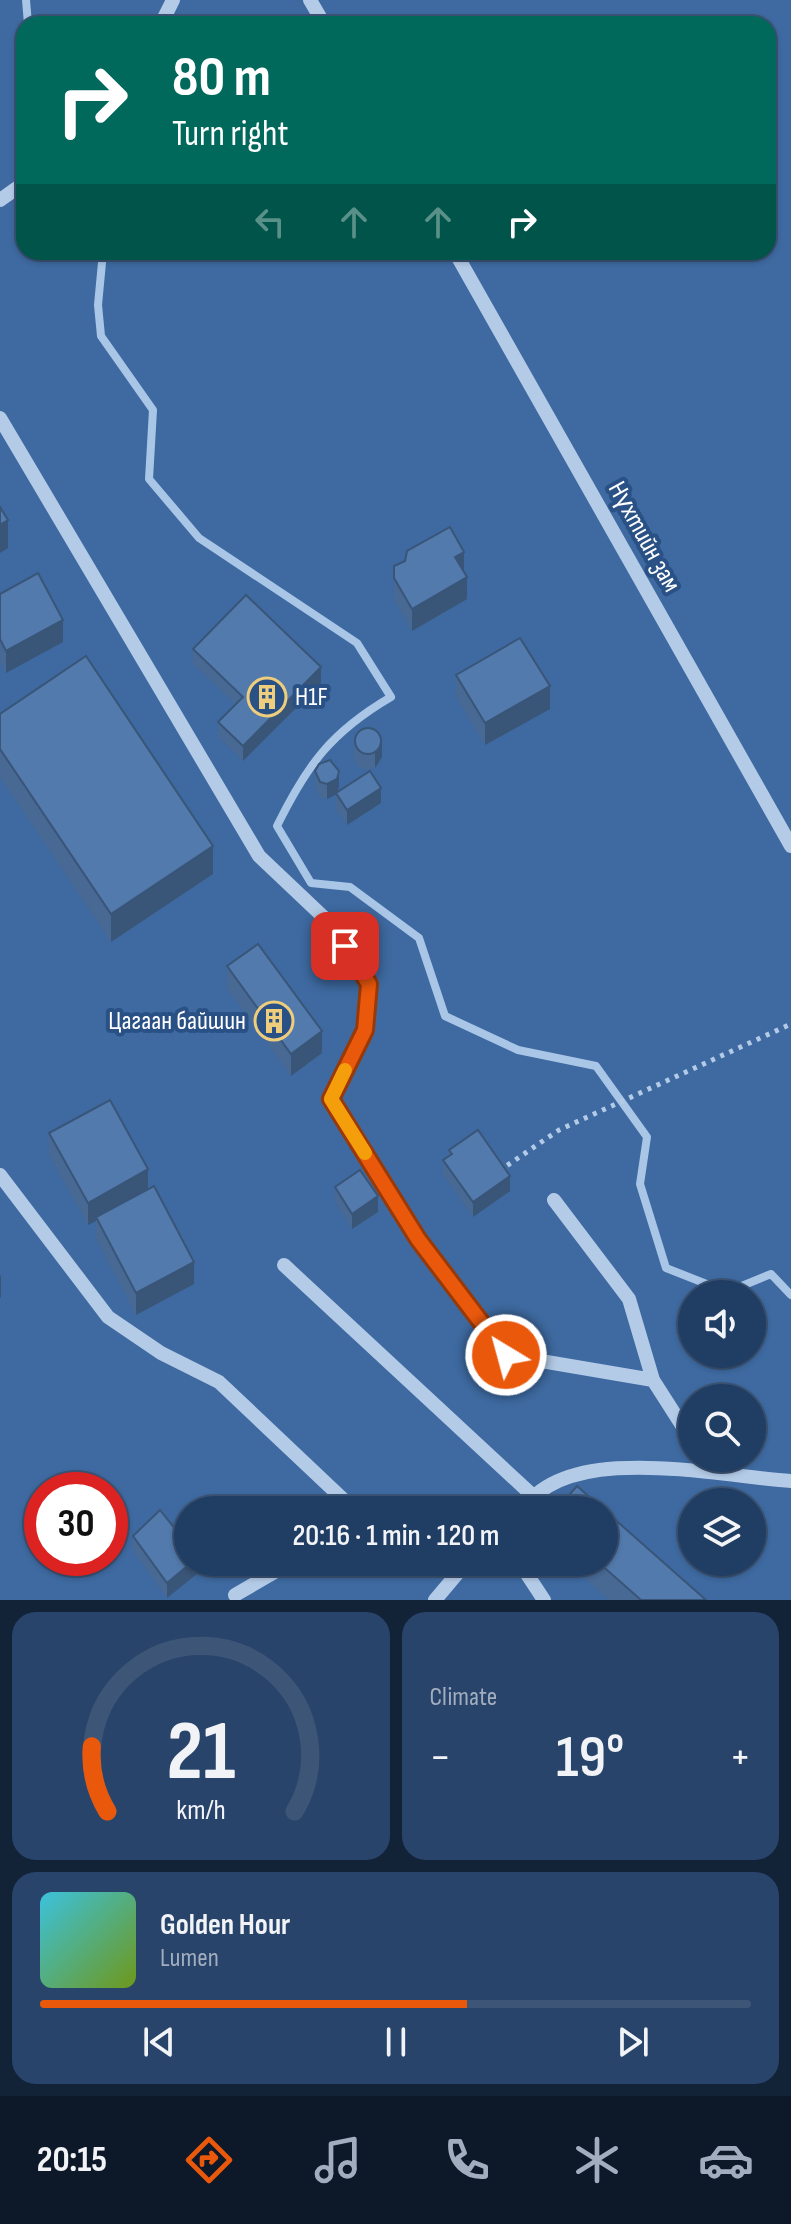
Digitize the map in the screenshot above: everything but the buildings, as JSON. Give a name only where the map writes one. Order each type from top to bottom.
[{"type":"street","name":"Нүхтийн зам","points":[[460,260],[791,846]]},
{"type":"street","points":[[0,418],[259,856],[334,927],[369,984],[365,1030],[331,1099],[418,1239],[506,1355],[653,1380]]},
{"type":"street","points":[[0,1175],[108,1317],[161,1353],[219,1382],[340,1496]]},
{"type":"street","points":[[554,1200],[629,1299],[653,1380],[678,1419]]},
{"type":"street","points":[[284,1265],[532,1495],[587,1470],[678,1465]]},
{"type":"street","points":[[746,1472],[789,1481]]},
{"type":"street","points":[[235,1595],[268,1576]]},
{"type":"street","points":[[435,1600],[455,1576]]},
{"type":"street","points":[[528,1576],[544,1600]]},
{"type":"path","points":[[497,1172],[559,1130],[791,1024]]},
{"type":"shaded area","points":[[0,0],[791,0],[791,1600],[0,1600]]},
{"type":"waterway","points":[[26,0],[27,16]]},
{"type":"waterway","points":[[102,260],[98,305],[101,336],[153,410],[149,479],[199,538],[357,643],[391,697],[336,737],[310,768],[277,826],[311,883],[350,887],[419,938],[445,1016],[518,1050],[596,1066],[647,1137],[640,1184],[666,1268],[727,1292],[771,1274],[791,1295]]},
{"type":"slow traffic","points":[[345,1070],[331,1099],[365,1153]]},
{"type":"place","name":"H1F","points":[[267,697]]},
{"type":"place","name":"Цагаан байшин","points":[[274,1021]]},
{"type":"route","points":[[345,946],[369,984],[365,1030],[331,1099],[418,1239],[506,1355]]}]
